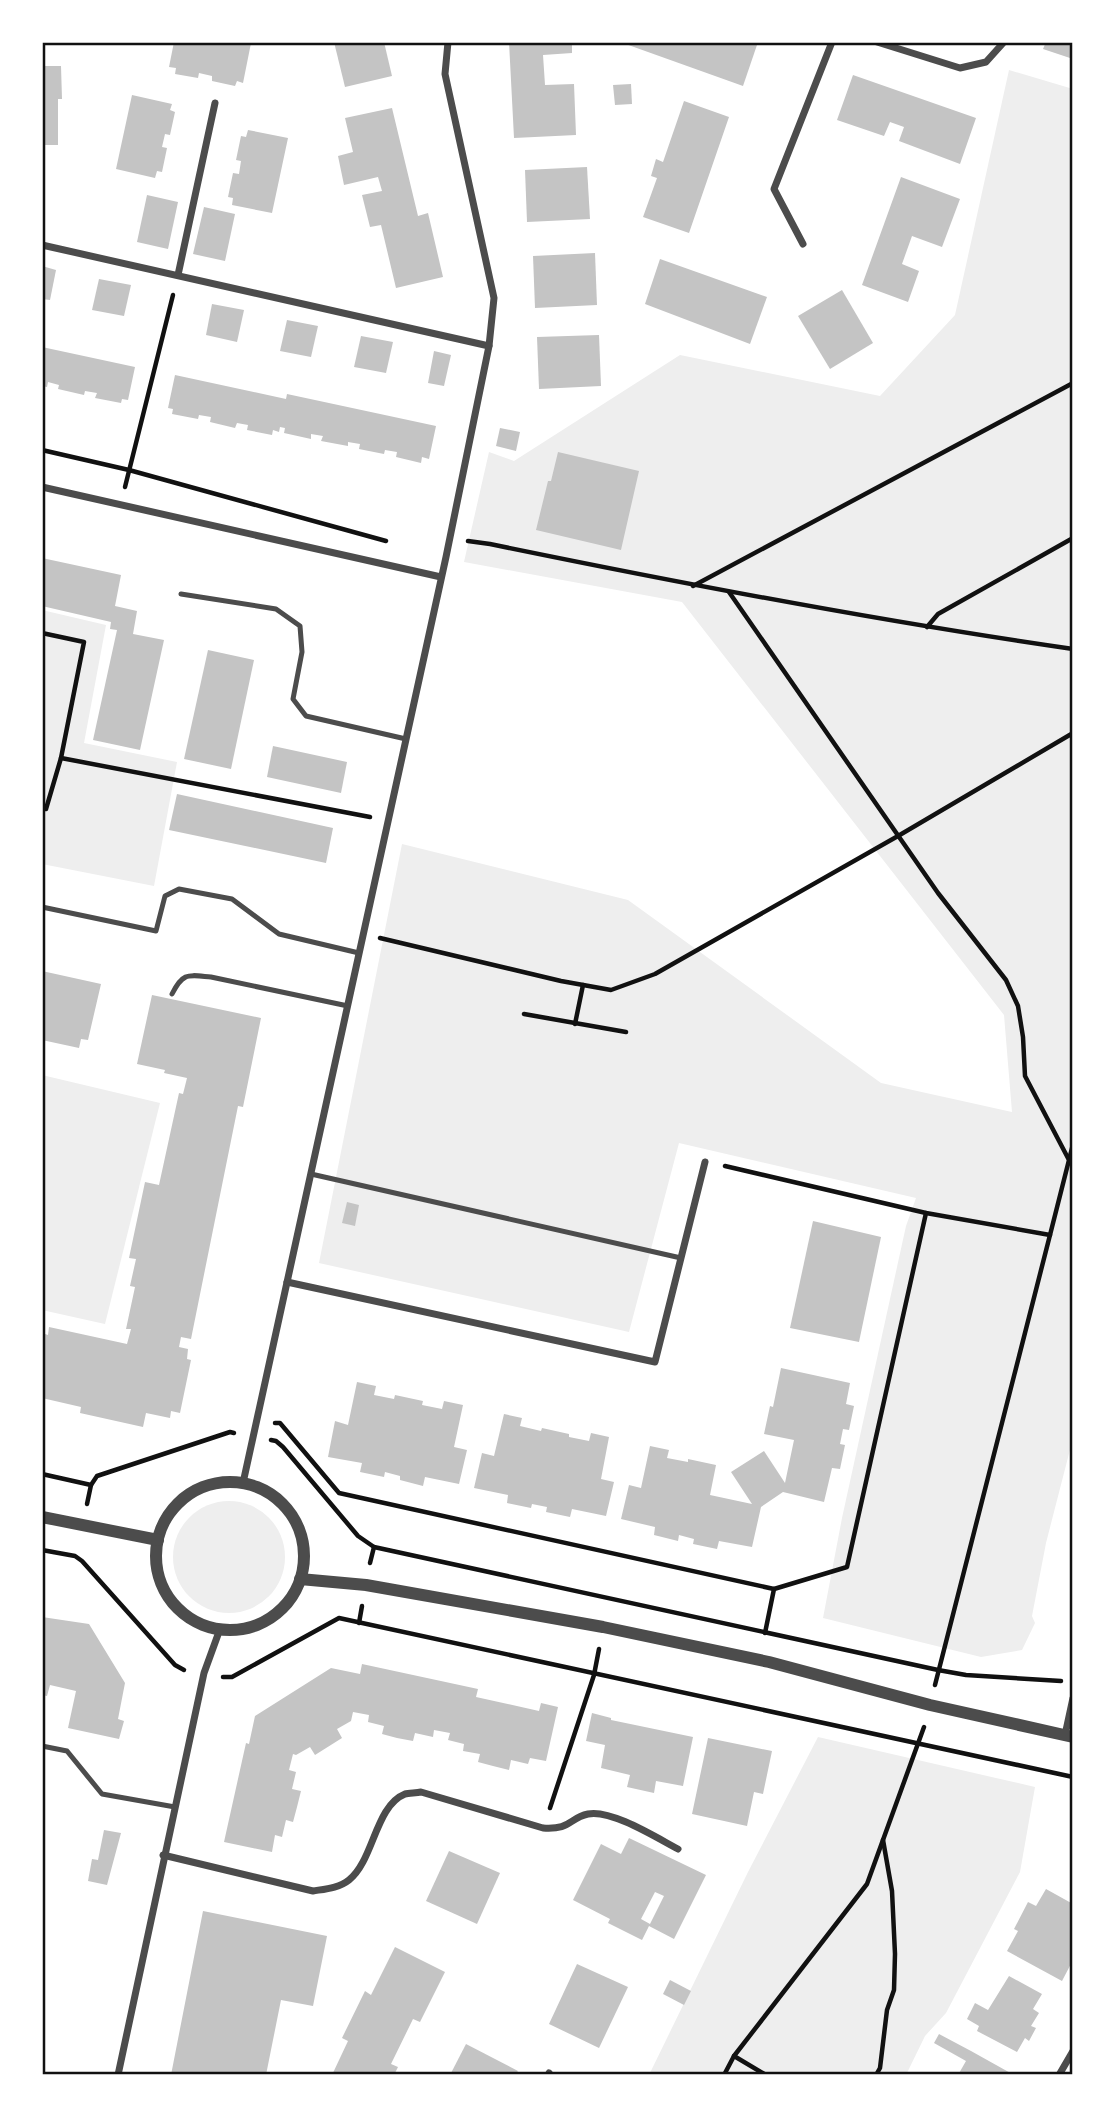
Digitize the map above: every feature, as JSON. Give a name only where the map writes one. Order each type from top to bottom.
[{"type":"street","points":[[243,1483],[364,934],[489,346],[494,298],[445,74],[448,42]]},
{"type":"street","points":[[803,244],[774,190],[832,42]]},
{"type":"street","points":[[877,42],[960,68],[986,62],[1004,42]]},
{"type":"street","points":[[178,275],[215,103]]},
{"type":"street","points":[[42,245],[489,346]]},
{"type":"street","points":[[42,487],[441,577]]},
{"type":"street","points":[[287,1282],[656,1362],[705,1161]]},
{"type":"street","points":[[243,1483],[263,1490],[280,1502],[293,1518],[302,1537],[304,1558],[300,1579],[282,1608],[254,1626],[220,1629],[200,1623],[183,1613],[169,1598],[160,1580],[156,1560],[158,1540],[169,1514],[189,1494],[215,1484],[243,1483]]},
{"type":"street","points":[[42,1517],[158,1540]]},
{"type":"street","points":[[300,1579],[366,1585],[603,1628],[769,1662],[930,1705],[1069,1736],[1073,1698]]},
{"type":"street","points":[[118,2075],[204,1673],[220,1629]]},
{"type":"street","points":[[163,1856],[313,1891],[331,1888],[349,1880],[362,1864],[390,1805],[404,1794],[421,1792],[543,1828],[558,1829],[586,1814],[604,1813],[678,1849]]},
{"type":"street","points":[[1059,2075],[1073,2051]]},
{"type":"lane","points":[[181,594],[276,609],[300,626],[302,652],[293,699],[306,716],[406,739]]},
{"type":"lane","points":[[42,907],[156,931],[165,896],[178,889],[232,899],[279,934],[359,953]]},
{"type":"lane","points":[[172,994],[179,981],[188,975],[211,977],[348,1006]]},
{"type":"lane","points":[[311,1174],[681,1258]]},
{"type":"lane","points":[[42,1746],[67,1751],[102,1794],[174,1807]]},
{"type":"path","points":[[120,505],[178,275]]},
{"type":"path","points":[[692,586],[1073,383]]},
{"type":"path","points":[[42,450],[129,470],[393,542]]},
{"type":"path","points":[[927,627],[938,614],[1073,538]]},
{"type":"path","points":[[449,539],[491,544],[692,586],[927,627],[1073,649]]},
{"type":"path","points":[[729,592],[937,893],[1006,980],[1018,1006],[1025,1076],[1069,1160]]},
{"type":"path","points":[[42,633],[84,642],[61,758],[47,809],[42,808]]},
{"type":"path","points":[[364,934],[611,990],[655,974],[1073,733]]},
{"type":"path","points":[[61,758],[388,821]]},
{"type":"path","points":[[575,1024],[583,985]]},
{"type":"path","points":[[524,1014],[626,1032]]},
{"type":"path","points":[[724,2075],[734,2056],[867,1884],[920,1744],[1073,1144]]},
{"type":"path","points":[[705,1161],[926,1213],[1050,1235]]},
{"type":"path","points":[[257,1420],[280,1423],[339,1493],[774,1589],[847,1567],[926,1213]]},
{"type":"path","points":[[42,1474],[91,1485],[97,1476],[230,1432],[276,1441],[284,1447],[358,1536],[374,1547],[938,1670],[966,1675],[1073,1682]]},
{"type":"path","points":[[42,1550],[75,1556],[82,1561],[182,1670],[232,1677],[339,1618],[1073,1777]]},
{"type":"path","points":[[765,1633],[774,1589]]},
{"type":"path","points":[[543,1828],[594,1675],[603,1628]]},
{"type":"path","points":[[876,2075],[880,2068],[887,2010],[894,1990],[892,1891],[883,1839]]},
{"type":"path","points":[[734,2056],[766,2075]]},
{"type":"shaded area","points":[[1009,70],[1073,89],[1073,1438],[1046,1543],[1032,1616],[1035,1623],[1022,1650],[981,1657],[823,1618],[842,1518],[906,1226],[916,1198],[679,1143],[629,1332],[319,1263],[402,844],[628,900],[881,1083],[1012,1112],[1004,1015],[682,602],[464,562],[489,452],[514,461],[680,355],[880,396],[955,315]]},
{"type":"shaded area","points":[[42,610],[106,625],[84,743],[177,762],[154,886],[42,864]]},
{"type":"shaded area","points":[[42,1075],[160,1103],[105,1324],[42,1310]]},
{"type":"shaded area","points":[[229,1501],[250,1505],[269,1517],[281,1536],[285,1557],[281,1578],[269,1597],[250,1609],[229,1613],[208,1609],[189,1597],[177,1578],[173,1557],[177,1536],[189,1517],[208,1505]]},
{"type":"shaded area","points":[[818,1737],[1035,1787],[1020,1872],[946,2013],[925,2036],[906,2075],[649,2075],[748,1872]]},
{"type":"building","points":[[174,42],[251,43],[243,83],[237,81],[235,86],[212,81],[212,76],[199,73],[198,78],[175,74],[176,68],[169,67]]},
{"type":"building","points":[[334,42],[384,42],[392,76],[345,87]]},
{"type":"building","points":[[509,42],[572,42],[572,53],[543,55],[545,85],[574,84],[576,135],[514,138]]},
{"type":"building","points":[[620,42],[758,42],[743,86]]},
{"type":"building","points":[[1046,42],[1073,42],[1073,59],[1043,49]]},
{"type":"building","points":[[42,66],[61,66],[62,99],[58,99],[58,145],[42,145]]},
{"type":"building","points":[[853,75],[976,118],[960,164],[899,141],[904,127],[890,122],[884,136],[837,120]]},
{"type":"building","points":[[631,84],[632,104],[615,105],[613,85]]},
{"type":"building","points":[[132,95],[172,104],[170,110],[175,112],[170,135],[165,134],[162,147],[167,148],[162,172],[157,171],[155,178],[116,169]]},
{"type":"building","points":[[684,101],[729,117],[689,233],[643,217],[657,178],[651,176],[656,159],[663,162]]},
{"type":"building","points":[[392,108],[418,216],[428,213],[443,277],[396,288],[381,225],[370,227],[362,195],[382,191],[378,177],[344,185],[338,156],[353,152],[345,118]]},
{"type":"building","points":[[248,130],[288,138],[272,213],[232,205],[233,198],[228,197],[233,173],[239,174],[241,161],[236,160],[241,136],[246,137]]},
{"type":"building","points":[[587,167],[590,219],[527,222],[525,170]]},
{"type":"building","points":[[901,177],[960,199],[942,247],[912,236],[902,264],[919,271],[908,302],[862,285]]},
{"type":"building","points":[[147,195],[178,202],[168,249],[137,242]]},
{"type":"building","points":[[204,207],[235,214],[225,261],[193,254]]},
{"type":"building","points":[[595,253],[597,305],[535,308],[533,256]]},
{"type":"building","points":[[660,259],[767,297],[750,344],[645,304]]},
{"type":"building","points":[[42,266],[56,270],[50,300],[42,299]]},
{"type":"building","points":[[99,279],[131,285],[124,316],[92,310]]},
{"type":"building","points":[[842,290],[873,343],[830,369],[798,316]]},
{"type":"building","points":[[212,304],[244,310],[237,342],[206,335]]},
{"type":"building","points":[[287,320],[318,326],[311,357],[280,351]]},
{"type":"building","points":[[599,335],[601,386],[539,389],[537,337]]},
{"type":"building","points":[[361,336],[393,342],[386,373],[354,367]]},
{"type":"building","points":[[42,347],[135,367],[128,400],[122,399],[121,403],[95,398],[97,393],[85,391],[84,395],[58,389],[59,385],[48,382],[47,387],[42,386]]},
{"type":"building","points":[[434,351],[451,355],[444,386],[428,383]]},
{"type":"building","points":[[175,375],[286,399],[287,394],[436,426],[429,459],[422,457],[421,463],[396,457],[397,452],[385,450],[384,454],[359,449],[360,444],[348,442],[348,446],[321,441],[323,436],[311,434],[311,439],[284,433],[285,428],[280,427],[279,432],[273,430],[272,435],[247,430],[248,425],[237,423],[235,428],[210,422],[211,417],[199,415],[198,419],[172,414],[173,409],[168,408]]},
{"type":"building","points":[[500,428],[520,432],[516,451],[496,446]]},
{"type":"building","points":[[558,452],[639,471],[621,550],[536,530]]},
{"type":"building","points":[[42,558],[121,575],[115,606],[137,611],[133,634],[164,640],[140,750],[93,740],[117,630],[110,629],[111,622],[42,606]]},
{"type":"building","points":[[208,650],[254,660],[231,769],[184,759]]},
{"type":"building","points":[[273,746],[347,762],[341,793],[267,777]]},
{"type":"building","points":[[177,794],[333,828],[326,863],[169,830]]},
{"type":"building","points":[[42,971],[101,984],[88,1040],[81,1039],[79,1048],[42,1040]]},
{"type":"building","points":[[152,995],[261,1018],[243,1107],[238,1106],[191,1339],[181,1337],[179,1347],[188,1349],[187,1359],[191,1360],[180,1413],[171,1411],[170,1418],[146,1413],[143,1427],[80,1413],[81,1407],[42,1398],[42,1333],[48,1335],[49,1327],[127,1344],[131,1329],[126,1329],[135,1287],[130,1286],[136,1259],[129,1258],[145,1182],[159,1185],[179,1093],[183,1094],[187,1078],[137,1064]]},
{"type":"building","points":[[347,1202],[359,1205],[355,1226],[342,1223]]},
{"type":"building","points":[[813,1221],[881,1237],[859,1342],[790,1328]]},
{"type":"building","points":[[781,1368],[850,1383],[846,1404],[854,1406],[849,1430],[843,1429],[840,1444],[845,1445],[840,1469],[832,1468],[824,1502],[783,1492],[761,1507],[752,1547],[719,1541],[717,1549],[693,1544],[694,1539],[679,1535],[678,1541],[654,1535],[655,1527],[621,1519],[629,1485],[641,1488],[650,1446],[669,1450],[667,1458],[716,1465],[710,1495],[752,1504],[731,1472],[764,1451],[785,1483],[794,1440],[764,1434]]},
{"type":"building","points":[[357,1382],[376,1386],[374,1395],[394,1399],[395,1395],[423,1401],[422,1405],[442,1409],[444,1401],[463,1405],[454,1447],[467,1450],[459,1484],[425,1477],[423,1486],[400,1480],[400,1476],[385,1472],[384,1477],[360,1472],[362,1463],[328,1457],[335,1421],[348,1425]]},
{"type":"building","points":[[504,1414],[522,1418],[520,1426],[541,1431],[542,1428],[589,1441],[591,1433],[609,1437],[601,1479],[614,1482],[606,1516],[572,1509],[570,1517],[546,1512],[547,1507],[532,1504],[531,1508],[507,1503],[508,1495],[474,1488],[482,1453],[494,1456]]},
{"type":"building","points":[[42,1617],[89,1624],[125,1683],[118,1719],[124,1721],[119,1739],[68,1728],[76,1691],[50,1685],[47,1696],[42,1695]]},
{"type":"building","points":[[362,1664],[478,1689],[476,1697],[539,1711],[541,1703],[558,1707],[546,1761],[530,1758],[528,1764],[511,1760],[509,1770],[493,1766],[478,1762],[480,1754],[463,1751],[464,1744],[448,1740],[450,1733],[434,1730],[433,1737],[415,1733],[413,1741],[397,1738],[382,1734],[384,1726],[368,1722],[369,1715],[353,1712],[351,1721],[337,1729],[342,1738],[315,1755],[310,1747],[293,1754],[289,1770],[296,1772],[292,1789],[301,1791],[293,1822],[286,1820],[282,1837],[275,1835],[272,1852],[224,1842],[246,1743],[249,1744],[255,1716],[331,1668],[360,1674]]},
{"type":"building","points":[[592,1713],[611,1720],[693,1737],[683,1786],[656,1781],[654,1793],[627,1787],[630,1775],[601,1768],[605,1745],[586,1741]]},
{"type":"building","points":[[708,1738],[772,1751],[763,1794],[754,1792],[747,1826],[692,1814]]},
{"type":"building","points":[[104,1830],[121,1833],[107,1885],[88,1881],[92,1859],[98,1860]]},
{"type":"building","points":[[629,1838],[706,1875],[674,1939],[649,1926],[642,1940],[608,1923],[610,1919],[573,1900],[601,1844],[621,1854]],"holes":[[[655,1892],[664,1896],[650,1924],[641,1919]]]},
{"type":"building","points":[[449,1851],[500,1873],[477,1924],[426,1901]]},
{"type":"building","points":[[1046,1889],[1073,1904],[1073,1960],[1062,1981],[1007,1951],[1018,1931],[1014,1929],[1028,1902],[1036,1906]]},
{"type":"building","points":[[203,1911],[327,1936],[313,2006],[281,2000],[266,2075],[171,2075]]},
{"type":"building","points":[[395,1947],[445,1972],[420,2022],[413,2019],[391,2064],[398,2067],[394,2075],[332,2075],[348,2041],[342,2038],[365,1991],[371,1995]]},
{"type":"building","points":[[577,1964],[628,1987],[599,2048],[549,2024]]},
{"type":"building","points":[[1009,1976],[1042,1994],[1033,2009],[1039,2013],[1031,2026],[1036,2028],[1029,2041],[1025,2038],[1017,2052],[977,2031],[979,2026],[967,2019],[975,2003],[988,2010]]},
{"type":"building","points":[[670,1980],[691,1991],[684,2005],[663,1994]]},
{"type":"building","points":[[939,2034],[1014,2075],[958,2075],[966,2061],[934,2043]]},
{"type":"building","points":[[466,2044],[518,2071],[515,2075],[450,2075]]}]
